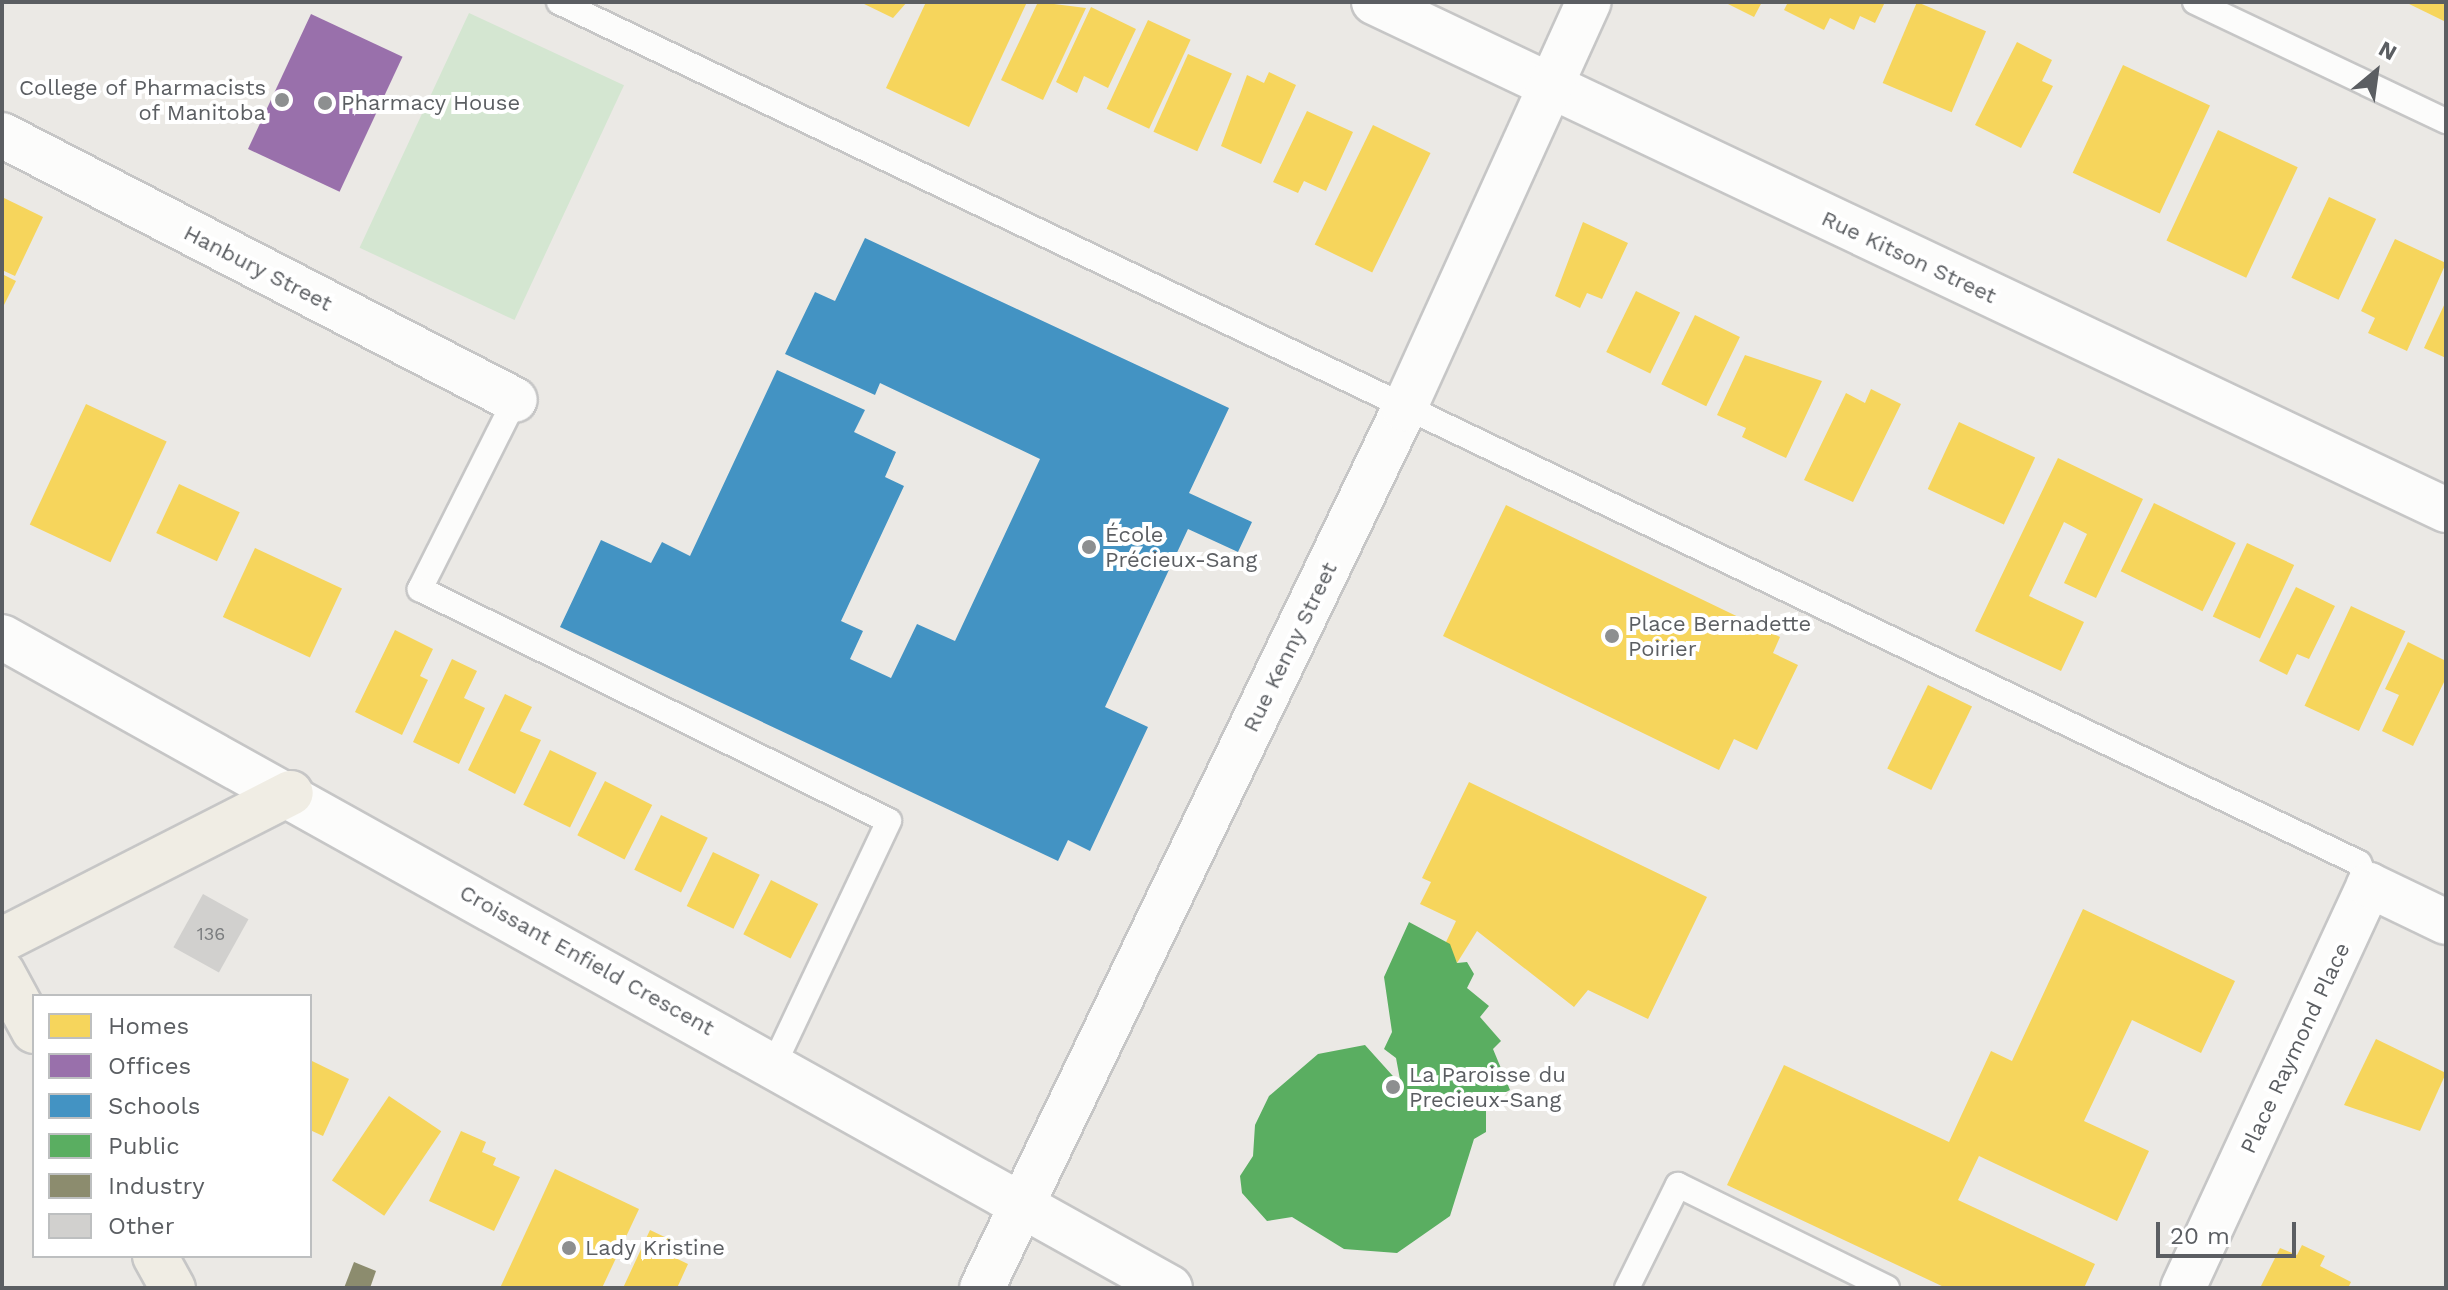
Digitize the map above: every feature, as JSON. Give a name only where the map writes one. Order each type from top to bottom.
[{"type":"highway","points":[[2,940],[291,793]]},
{"type":"highway","points":[[2,972],[32,1027]]},
{"type":"highway","points":[[156,1258],[173,1288]]},
{"type":"street","name":"Rue Kitson Street","points":[[1374,2],[2446,510]]},
{"type":"street","name":"Rue Kenny Street","points":[[982,1288],[1404,409],[1589,2]]},
{"type":"street","name":"Hanbury Street","points":[[2,135],[515,400]]},
{"type":"street","name":"Croissant Enfield Crescent","points":[[2,637],[291,793],[1170,1288]]},
{"type":"street","points":[[2369,885],[2446,922]]},
{"type":"street","name":"Place Raymond Place","points":[[2183,1288],[2369,885]]},
{"type":"lane","points":[[559,2],[1404,409],[2359,863],[2369,885]]},
{"type":"lane","points":[[2195,2],[2446,121]]},
{"type":"lane","points":[[515,400],[420,589],[889,821],[773,1066]]},
{"type":"lane","points":[[1627,1288],[1678,1185],[1887,1288]]},
{"type":"green space","points":[[469,13],[624,85],[515,320],[360,248]]},
{"type":"building: Homes","points":[[860,2],[907,2],[893,18]]},
{"type":"building: Homes","points":[[926,2],[1027,2],[969,127],[886,88]]},
{"type":"building: Homes","points":[[1038,2],[1086,8],[1043,100],[1001,80]]},
{"type":"building: Homes","points":[[1724,2],[1762,2],[1754,17]]},
{"type":"building: Homes","points":[[1788,2],[1885,2],[1875,23],[1860,16],[1854,30],[1830,18],[1824,30],[1784,10]]},
{"type":"building: Homes","points":[[1917,2],[1986,31],[1952,112],[1883,83]]},
{"type":"building: Homes","points":[[2405,2],[2446,2],[2446,22]]},
{"type":"building: Homes","points":[[1091,7],[1136,29],[1108,88],[1084,76],[1077,93],[1056,82]]},
{"type":"building: Homes","points":[[1148,20],[1191,40],[1149,129],[1107,109]]},
{"type":"building: Homes","points":[[2017,42],[2052,60],[2042,81],[2053,86],[2021,148],[1975,125]]},
{"type":"building: Homes","points":[[1188,54],[1232,74],[1197,151],[1153,132]]},
{"type":"building: Homes","points":[[2123,65],[2210,106],[2160,213],[2073,173]]},
{"type":"building: Homes","points":[[1269,72],[1296,85],[1261,164],[1221,146],[1247,75],[1264,83]]},
{"type":"building: Homes","points":[[1307,111],[1353,132],[1326,191],[1304,181],[1298,193],[1273,182]]},
{"type":"building: Homes","points":[[1373,125],[1431,153],[1372,273],[1315,245]]},
{"type":"building: Homes","points":[[2218,130],[2298,167],[2246,278],[2166,241]]},
{"type":"building: Homes","points":[[2,197],[43,217],[15,276],[2,270]]},
{"type":"building: Homes","points":[[2329,197],[2376,219],[2339,300],[2291,278]]},
{"type":"building: Homes","points":[[1583,222],[1628,243],[1602,299],[1587,293],[1580,308],[1555,296]]},
{"type":"building: Homes","points":[[2395,239],[2446,263],[2407,351],[2368,333],[2375,318],[2361,311]]},
{"type":"building: Homes","points":[[2,274],[16,281],[2,309]]},
{"type":"building: Homes","points":[[1636,291],[1680,312],[1650,374],[1606,352]]},
{"type":"building: Homes","points":[[2446,301],[2446,358],[2424,348]]},
{"type":"building: Homes","points":[[1695,315],[1740,337],[1706,406],[1661,384]]},
{"type":"building: Homes","points":[[1745,355],[1822,381],[1786,458],[1742,437],[1746,428],[1717,415]]},
{"type":"building: Homes","points":[[1871,389],[1901,404],[1853,502],[1804,480],[1846,393],[1865,403]]},
{"type":"building: Homes","points":[[86,404],[167,442],[110,562],[30,525]]},
{"type":"building: Homes","points":[[1959,422],[2035,457],[2004,525],[1928,489]]},
{"type":"building: Homes","points":[[2058,458],[2143,499],[2096,598],[2064,583],[2087,534],[2064,522],[2029,596],[2084,622],[2061,671],[1975,631]]},
{"type":"building: Homes","points":[[179,484],[240,512],[217,561],[156,533]]},
{"type":"building: Homes","points":[[2154,503],[2236,543],[2202,611],[2121,571]]},
{"type":"building: Homes","name":"Place Bernadette Poirier","points":[[1506,505],[1780,637],[1773,653],[1798,665],[1757,750],[1734,739],[1719,770],[1443,636]]},
{"type":"building: Homes","points":[[2247,543],[2294,565],[2260,638],[2213,616]]},
{"type":"building: Homes","points":[[255,548],[342,589],[310,657],[223,617]]},
{"type":"building: Homes","points":[[2296,587],[2335,606],[2309,659],[2297,654],[2287,675],[2259,661]]},
{"type":"building: Homes","points":[[2351,606],[2405,631],[2359,731],[2305,706]]},
{"type":"building: Homes","points":[[395,630],[433,649],[420,676],[428,680],[402,735],[355,712]]},
{"type":"building: Homes","points":[[2408,642],[2446,661],[2446,678],[2413,746],[2382,731],[2399,695],[2385,689]]},
{"type":"building: Homes","points":[[452,659],[477,671],[464,698],[485,708],[459,764],[413,742]]},
{"type":"building: Homes","points":[[1928,685],[1972,706],[1931,790],[1887,769]]},
{"type":"building: Homes","points":[[505,694],[532,707],[520,731],[541,740],[515,794],[468,770]]},
{"type":"building: Homes","points":[[550,750],[597,773],[570,828],[523,805]]},
{"type":"building: Homes","points":[[605,781],[652,805],[625,859],[577,835]]},
{"type":"building: Homes","points":[[1469,782],[1707,897],[1648,1019],[1588,990],[1574,1007],[1477,931],[1457,963],[1446,942],[1456,921],[1420,904],[1431,882],[1422,878]]},
{"type":"building: Homes","points":[[661,815],[708,838],[681,893],[634,870]]},
{"type":"building: Homes","points":[[713,852],[760,875],[733,929],[687,906]]},
{"type":"building: Homes","points":[[771,880],[818,904],[791,958],[743,934]]},
{"type":"building: Homes","points":[[2083,909],[2235,981],[2201,1053],[2132,1020],[2084,1121],[2149,1151],[2117,1221],[1979,1156],[1958,1200],[2095,1264],[2084,1288],[1946,1288],[1727,1185],[1784,1065],[1949,1142],[1991,1051],[2012,1061]]},
{"type":"building: Homes","points":[[2376,1039],[2446,1073],[2420,1131],[2344,1105]]},
{"type":"building: Homes","points":[[312,1061],[349,1079],[323,1136],[312,1131]]},
{"type":"building: Homes","points":[[389,1096],[441,1131],[384,1216],[332,1181]]},
{"type":"building: Homes","points":[[461,1131],[486,1142],[482,1152],[496,1158],[493,1165],[520,1177],[494,1231],[429,1201]]},
{"type":"building: Homes","name":"Lady Kristine","points":[[555,1169],[639,1209],[602,1288],[500,1288]]},
{"type":"building: Homes","points":[[650,1230],[671,1240],[665,1253],[688,1264],[677,1288],[623,1288]]},
{"type":"building: Homes","points":[[2302,1245],[2325,1256],[2320,1266],[2351,1282],[2348,1288],[2260,1288],[2280,1248],[2297,1255]]},
{"type":"building: Offices","name":"Pharmacy House","points":[[311,14],[403,57],[340,192],[248,149]]},
{"type":"building: Schools","name":"École Précieux-Sang","points":[[865,238],[1229,408],[1189,493],[1252,522],[1238,552],[1188,529],[1105,707],[1148,727],[1090,851],[1068,840],[1058,861],[560,627],[601,540],[651,563],[662,542],[690,556],[777,370],[865,410],[854,432],[896,452],[885,477],[904,486],[841,621],[863,631],[850,659],[891,678],[917,624],[955,641],[1040,459],[880,383],[875,395],[785,354],[815,292],[835,301]]},
{"type":"building: Public","name":"La Paroisse du Precieux-Sang","points":[[1409,922],[1450,944],[1457,963],[1467,962],[1474,974],[1467,988],[1489,1006],[1480,1017],[1501,1041],[1493,1049],[1510,1090],[1486,1102],[1486,1132],[1474,1139],[1450,1216],[1397,1253],[1344,1249],[1292,1217],[1267,1221],[1242,1193],[1240,1176],[1253,1156],[1255,1125],[1269,1096],[1318,1054],[1365,1045],[1401,1085],[1396,1058],[1384,1049],[1392,1032],[1384,977]]},
{"type":"building: Industry","points":[[354,1262],[376,1271],[370,1288],[344,1288]]},
{"type":"building: Other","points":[[203,894],[248,919],[219,973],[173,947]]},
{"type":"place","name":"College of Pharmacists of Manitoba","points":[[282,100]]},
{"type":"place","name":"Pharmacy House","points":[[325,103]]},
{"type":"place","name":"École Précieux-Sang","points":[[1089,547]]},
{"type":"place","name":"Place Bernadette Poirier","points":[[1612,636]]},
{"type":"place","name":"La Paroisse du Precieux-Sang","points":[[1393,1087]]},
{"type":"place","name":"Lady Kristine","points":[[569,1248]]}]
